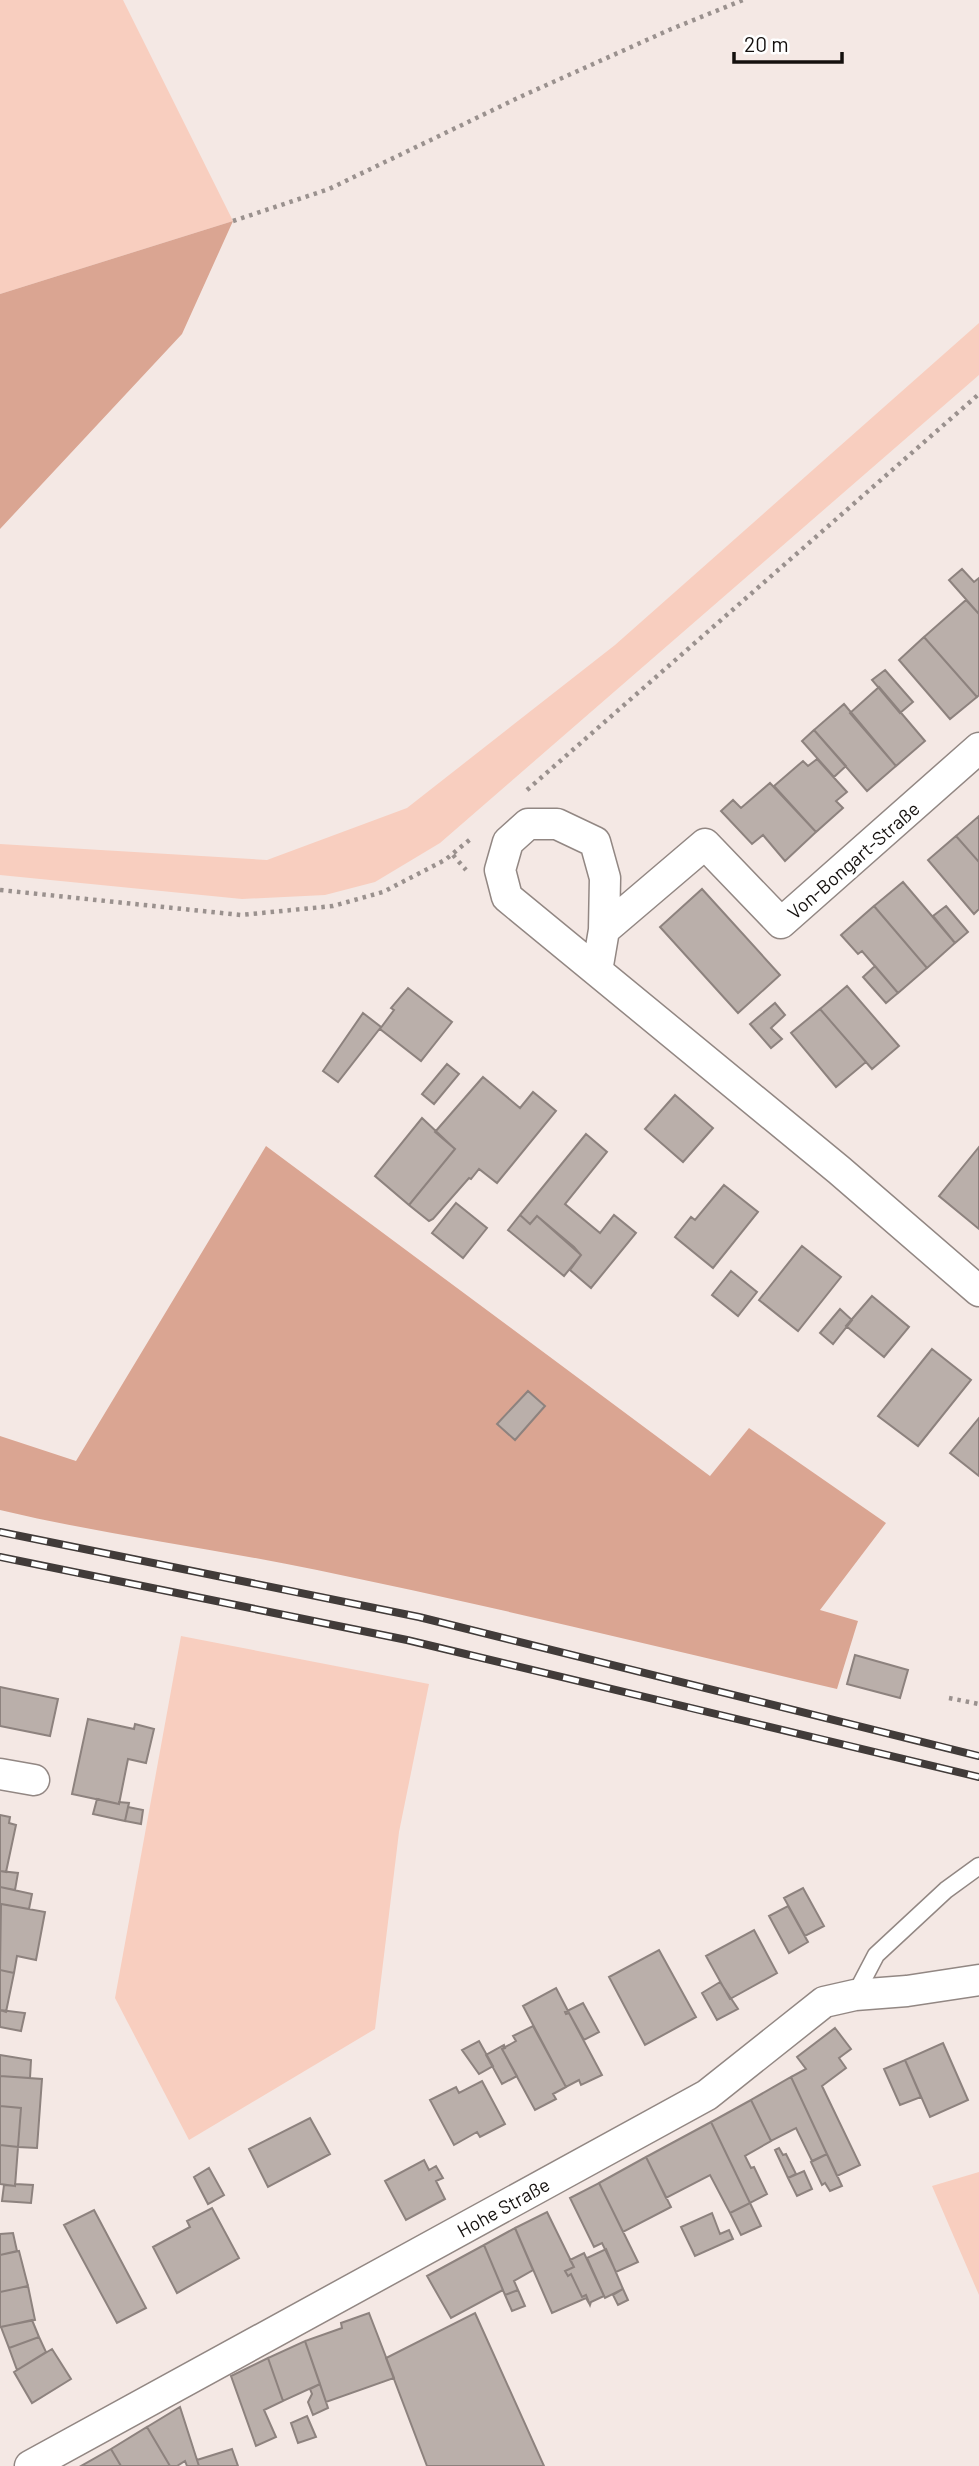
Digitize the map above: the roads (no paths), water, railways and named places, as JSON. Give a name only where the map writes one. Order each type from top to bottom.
[{"type":"street","name":"Von-Bongart-Straße","points":[[604,930],[705,844],[781,923],[979,748]]},
{"type":"street","points":[[597,971],[604,930],[605,878],[595,842],[557,824],[528,824],[508,842],[500,870],[507,897],[839,1170],[979,1291]]},
{"type":"street","points":[[0,1774],[34,1780]]},
{"type":"street","name":"Hohe Straße","points":[[30,2466],[706,2095],[824,2002],[855,1994],[907,1991],[979,1980]]},
{"type":"lane","points":[[855,1994],[876,1955],[946,1890],[979,1866]]},
{"type":"railway","points":[[0,1532],[419,1617],[979,1756]]},
{"type":"railway","points":[[0,1557],[407,1640],[979,1777]]}]
